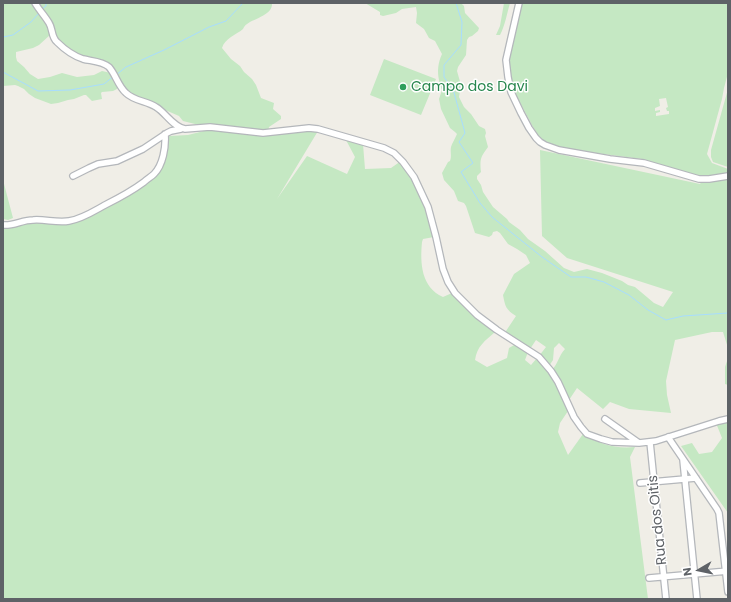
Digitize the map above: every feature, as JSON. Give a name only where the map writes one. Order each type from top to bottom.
[{"type":"street","points":[[35,3],[49,21],[53,37],[58,44],[82,59],[104,64],[109,67],[125,93],[132,98],[155,106],[182,129]]},
{"type":"street","points":[[518,3],[506,60],[508,77],[511,92],[521,113],[529,128],[540,142],[559,150],[644,163],[699,179],[728,176]]},
{"type":"street","points":[[73,176],[98,164],[117,161],[143,149],[171,131],[182,129],[210,127],[263,134],[309,128],[318,129],[384,148],[394,153],[414,177],[428,207],[443,269],[448,282],[455,293],[477,314],[497,330],[539,357],[558,382],[574,417],[580,427],[587,434],[612,442],[650,442],[719,420],[728,419]]},
{"type":"street","points":[[3,225],[33,220],[60,222],[70,221],[89,214],[128,193],[154,175],[159,168],[164,152],[165,134]]},
{"type":"street","points":[[605,419],[639,443]]},
{"type":"street","points":[[668,437],[719,513],[727,571],[728,592]]},
{"type":"street","name":"Rua dos Oitis","points":[[650,442],[666,599]]},
{"type":"street","points":[[683,459],[697,599]]},
{"type":"street","points":[[640,483],[696,478]]},
{"type":"street","points":[[649,578],[727,571]]},
{"type":"green space","points":[[3,3],[34,3],[49,25],[50,35],[39,45],[16,52],[17,61],[30,74],[38,79],[62,73],[77,77],[94,75],[102,71],[111,73],[118,84],[117,89],[102,92],[102,99],[92,101],[84,95],[74,99],[51,104],[35,98],[18,86],[3,86]]},
{"type":"green space","points":[[37,3],[272,3],[272,7],[267,13],[246,24],[243,29],[228,39],[222,48],[252,79],[261,98],[274,103],[273,109],[281,116],[281,119],[269,127],[268,131],[263,132],[195,124],[183,121],[179,116],[133,96],[125,89],[112,69],[72,52],[56,40]]},
{"type":"green space","points":[[365,3],[461,3],[464,6],[465,13],[479,28],[478,31],[467,40],[466,55],[458,67],[457,71],[461,85],[459,97],[464,107],[479,126],[485,129],[488,147],[481,159],[481,172],[477,176],[477,179],[483,192],[493,207],[520,230],[528,239],[545,251],[564,268],[574,272],[587,269],[602,273],[635,287],[654,303],[663,307],[673,292],[567,258],[542,236],[540,150],[700,184],[702,181],[728,178],[728,348],[723,332],[712,332],[675,340],[666,381],[671,413],[629,409],[610,402],[603,409],[577,388],[569,400],[552,370],[565,349],[559,343],[554,348],[553,360],[549,366],[539,356],[546,347],[536,340],[530,349],[504,334],[516,316],[506,307],[503,295],[514,274],[530,263],[526,255],[508,244],[497,231],[493,232],[489,237],[475,233],[466,206],[464,203],[458,201],[454,191],[444,180],[442,173],[450,161],[451,147],[457,134],[450,128],[441,109],[439,99],[442,90],[438,70],[442,54],[435,41],[429,38],[424,29],[416,23],[416,7],[402,9],[396,13],[383,16],[380,15],[380,12]]},
{"type":"green space","points":[[504,3],[510,3],[505,24],[500,35],[496,35],[500,26]]},
{"type":"green space","points":[[521,3],[728,3],[728,73],[707,154],[712,163],[728,169],[728,174],[701,177],[642,159],[565,149],[541,139],[516,95],[511,77],[509,58]],"holes":[[[666,98],[668,107],[666,108],[667,111],[669,111],[669,114],[656,116],[656,113],[660,112],[660,110],[655,111],[655,108],[660,106],[659,99]]]},
{"type":"green space","name":"Campo dos Davi","points":[[384,59],[436,79],[421,115],[370,95]]},
{"type":"green space","points":[[728,89],[728,167],[713,162],[711,150]]},
{"type":"green space","points":[[212,129],[263,135],[308,129],[318,131],[277,199],[307,156],[347,174],[355,157],[346,140],[363,144],[365,169],[391,168],[401,161],[412,178],[426,207],[434,237],[423,239],[422,242],[421,258],[426,281],[436,293],[443,297],[452,293],[495,332],[480,347],[475,360],[487,367],[507,358],[509,348],[516,344],[528,352],[525,360],[531,365],[537,358],[555,383],[568,411],[560,423],[558,432],[568,455],[583,434],[595,441],[608,445],[635,447],[630,457],[648,599],[3,599],[3,226],[29,221],[70,222],[154,176],[169,136],[188,135]]},
{"type":"green space","points":[[3,180],[13,218],[8,220],[3,219]]},
{"type":"green space","points":[[728,358],[728,385],[725,384],[725,367]]},
{"type":"green space","points":[[727,421],[728,513],[681,446],[692,443],[699,454],[712,452],[722,438],[716,423]]},
{"type":"waterway","points":[[42,9],[46,6],[46,3]]},
{"type":"waterway","points":[[116,75],[126,67],[209,27],[226,21],[243,3]]},
{"type":"waterway","points":[[456,3],[462,22],[461,45],[444,65],[444,77],[453,89],[465,133],[459,142],[473,163],[461,172],[480,203],[492,217],[542,257],[571,277],[586,277],[604,282],[629,295],[648,310],[666,320],[683,316],[728,313]]},
{"type":"waterway","points":[[3,37],[13,35],[31,22],[39,13]]},
{"type":"waterway","points":[[3,72],[38,91],[70,90],[104,84],[114,76]]},
{"type":"place","name":"Campo dos Davi","points":[[403,87]]}]
